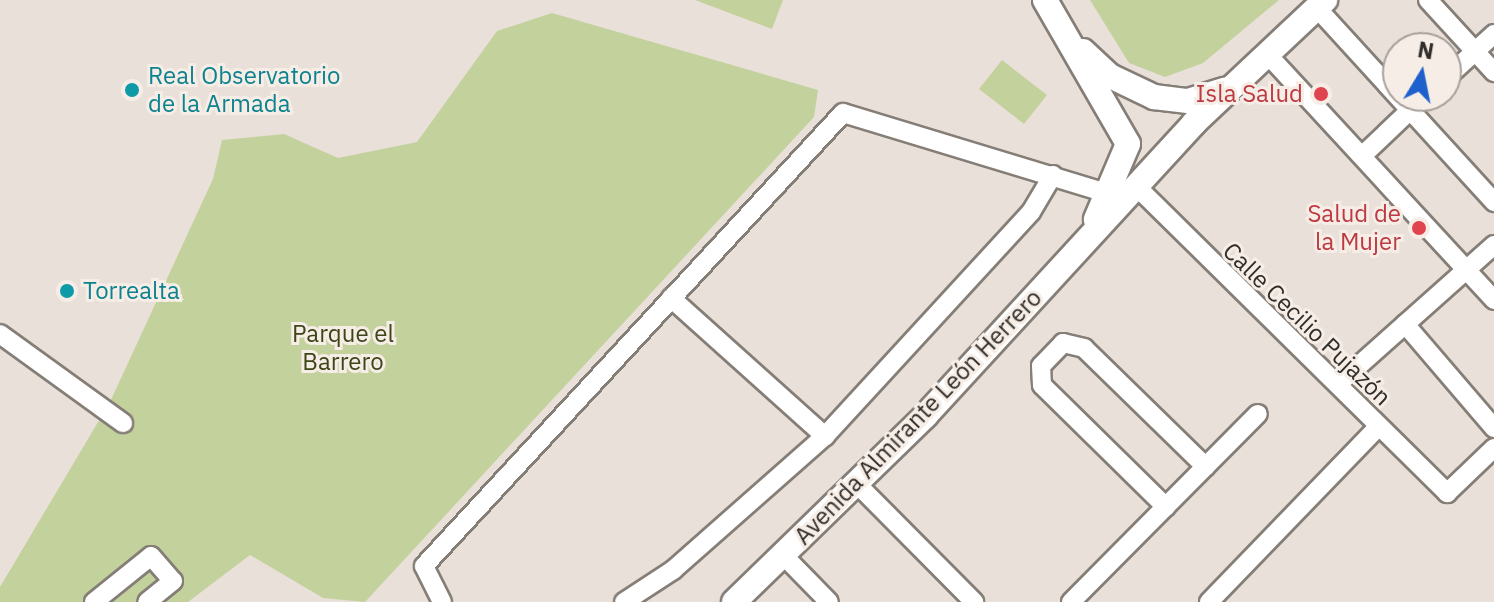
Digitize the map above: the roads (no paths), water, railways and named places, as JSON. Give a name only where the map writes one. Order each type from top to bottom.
[{"type":"street","points":[[1045,0],[1062,29],[1097,67],[1154,97],[1201,100],[1238,84]]},
{"type":"street","points":[[1428,0],[1494,72]]},
{"type":"street","points":[[1321,4],[1382,77]]},
{"type":"street","name":"Avenida Almirante León Herrero","points":[[734,602],[858,485],[1095,226],[1321,4]]},
{"type":"street","name":"Avenida Almirante León Herrero","points":[[1062,29],[1128,144],[1095,226]]},
{"type":"street","points":[[1462,64],[1494,34]]},
{"type":"street","points":[[1269,56],[1494,300]]},
{"type":"street","points":[[1363,155],[1407,112]]},
{"type":"street","points":[[1411,112],[1494,202]]},
{"type":"street","points":[[442,602],[424,566],[843,113],[1109,194]]},
{"type":"street","points":[[624,602],[673,570],[825,436],[1031,212],[1053,175]]},
{"type":"street","name":"Calle Cecilio Pujazón","points":[[1137,187],[1447,493],[1494,448]]},
{"type":"street","points":[[1338,384],[1494,245]]},
{"type":"street","points":[[671,298],[825,436]]},
{"type":"street","points":[[1405,324],[1494,428]]},
{"type":"street","points":[[0,334],[123,423]]},
{"type":"street","points":[[1166,507],[1042,385],[1041,366],[1063,343],[1084,348],[1206,467]]},
{"type":"street","points":[[1071,602],[1258,414]]},
{"type":"street","points":[[1209,602],[1378,427]]},
{"type":"street","points":[[858,485],[974,602]]},
{"type":"street","points":[[94,602],[151,556],[173,581],[147,602]]},
{"type":"street","points":[[784,556],[829,602]]},
{"type":"place","name":"Real Observatorio de la Armada","points":[[132,90]]},
{"type":"place","name":"Isla Salud","points":[[1321,94]]},
{"type":"place","name":"Salud de la Mujer","points":[[1419,228]]},
{"type":"place","name":"Torrealta","points":[[67,291]]},
{"type":"park label","name":"Parque el Barrero","points":[[343,348]]}]
